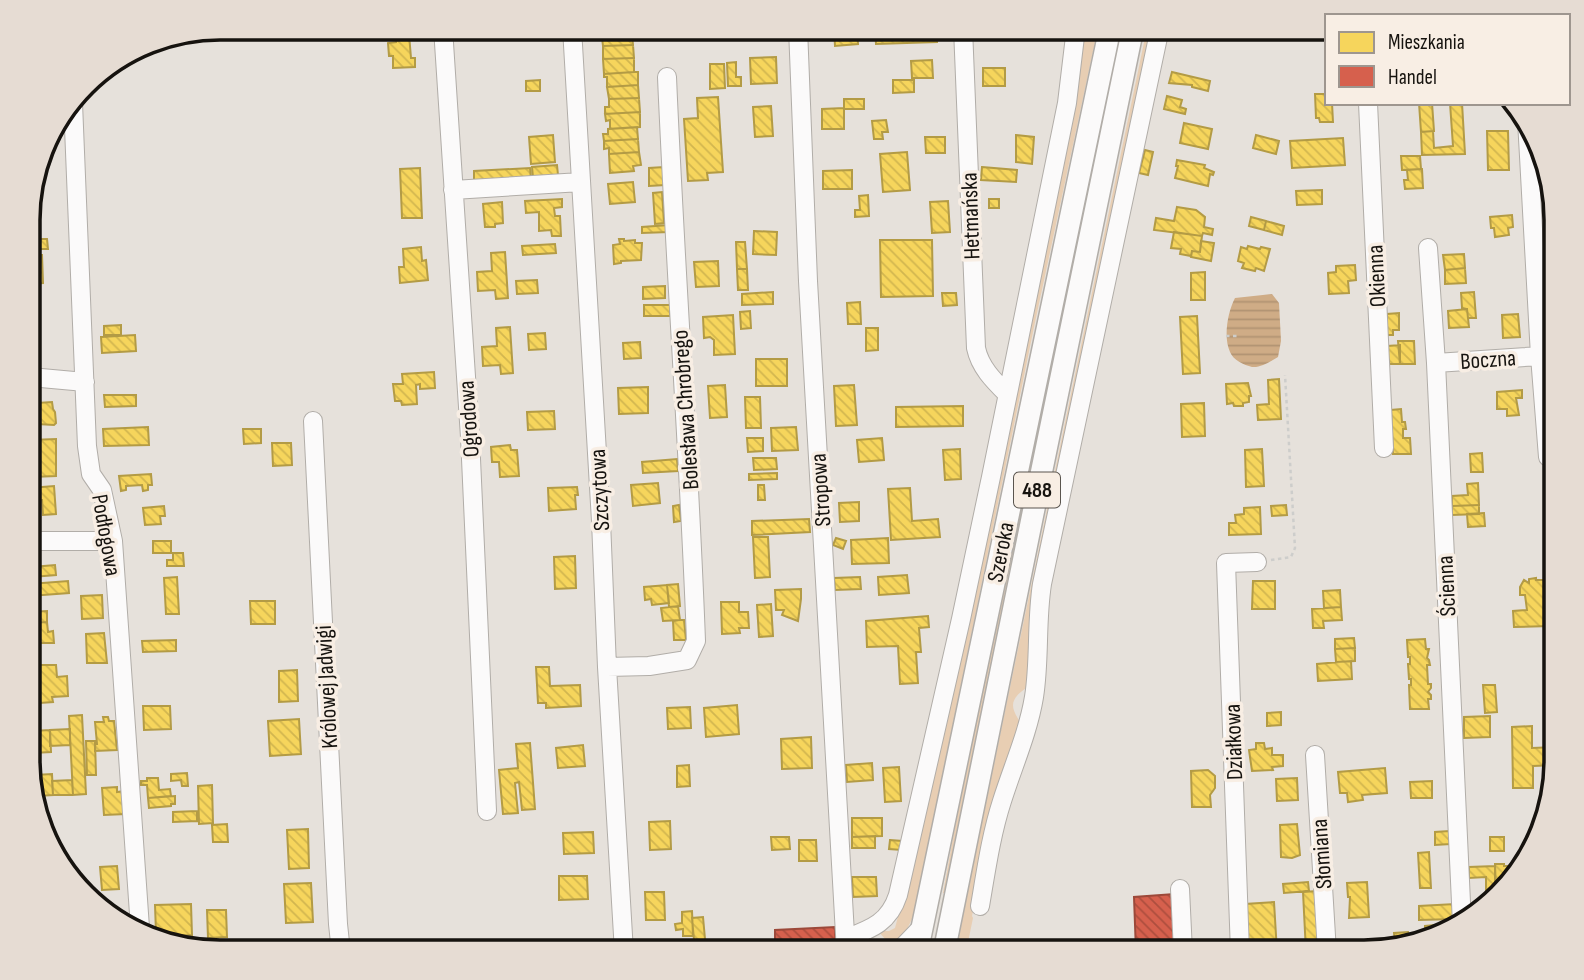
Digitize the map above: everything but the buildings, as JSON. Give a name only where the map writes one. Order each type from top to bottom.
[{"type":"main road","name":"Szeroka","points":[[920,939],[1107,40]]},
{"type":"main road","name":"Szeroka","points":[[947,939],[1131,40]]},
{"type":"street","name":"Ogrodowa","points":[[444,40],[470,437],[487,811]]},
{"type":"street","name":"Szczytowa","points":[[573,40],[623,940]]},
{"type":"street","name":"Stropowa","points":[[798,40],[808,281],[846,939]]},
{"type":"street","name":"Hetmańska","points":[[963,40],[976,348],[986,372],[1007,394]]},
{"type":"street","points":[[853,939],[883,920],[892,911],[898,895],[961,619],[1067,103],[1075,40]]},
{"type":"street","points":[[980,906],[992,834],[1025,735],[1034,699],[1039,660],[1038,618],[1042,584],[1157,40]]},
{"type":"street","name":"Bolesława Chrobrego","points":[[607,667],[649,666],[687,660],[696,641],[667,77]]},
{"type":"street","name":"Okienna","points":[[1368,105],[1384,449]]},
{"type":"street","name":"Podłogowa","points":[[74,117],[87,446],[92,474],[103,490],[113,541],[139,921]]},
{"type":"street","points":[[1529,149],[1543,394]]},
{"type":"street","points":[[453,190],[581,182]]},
{"type":"street","name":"Ścienna","points":[[1428,248],[1436,363],[1461,911]]},
{"type":"street","name":"Boczna","points":[[1436,363],[1540,356]]},
{"type":"street","points":[[40,378],[85,382]]},
{"type":"street","name":"Królowej Jadwigi","points":[[313,421],[340,940]]},
{"type":"street","points":[[40,541],[113,541]]},
{"type":"street","name":"Działkowa","points":[[1240,939],[1226,563],[1257,562]]},
{"type":"street","name":"Słomiana","points":[[1315,755],[1327,939]]},
{"type":"street","points":[[1180,889],[1182,939]]},
{"type":"street","points":[[910,939],[922,927]]},
{"type":"path","points":[[1226,336],[1237,336]]},
{"type":"path","points":[[1257,562],[1291,557],[1295,548],[1285,375]]},
{"type":"shaded area","points":[[1078,40],[1095,40],[914,915],[900,939],[885,939],[878,931],[895,928]]},
{"type":"shaded area","points":[[1117,40],[1123,40],[947,893],[943,893],[970,745]]},
{"type":"shaded area","points":[[1145,40],[1154,40],[1029,686],[1018,694],[1013,702],[1014,711],[1021,723],[993,816],[969,939],[958,939]]},
{"type":"shaded area","points":[[1272,294],[1279,303],[1281,341],[1278,357],[1266,364],[1252,367],[1239,362],[1230,352],[1227,324],[1230,310],[1235,298]]}]
